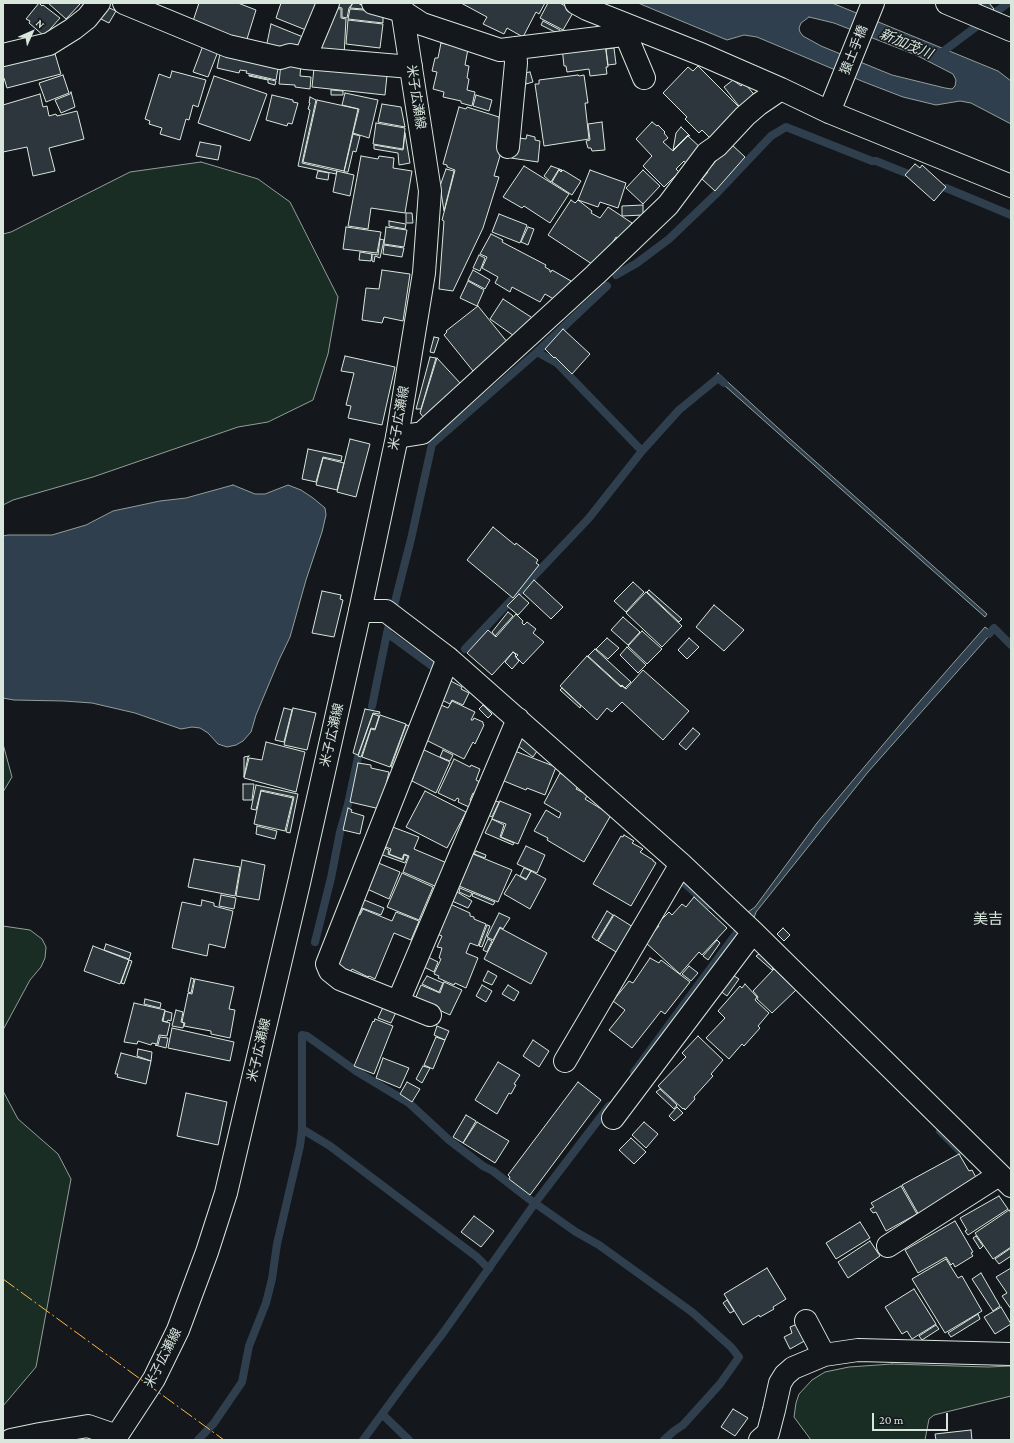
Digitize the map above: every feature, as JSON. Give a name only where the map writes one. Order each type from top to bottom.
[{"type":"street","points":[[3,55],[49,44],[87,18],[99,3]]},
{"type":"street","points":[[124,3],[228,46],[280,58],[290,55],[305,58],[411,67]]},
{"type":"street","points":[[305,58],[328,3]]},
{"type":"street","points":[[373,3],[402,7],[422,24],[500,50],[627,31]]},
{"type":"street","points":[[576,3],[627,31],[781,89],[832,104],[1011,186]]},
{"type":"street","name":"猿土手橋","points":[[832,104],[873,3]]},
{"type":"street","points":[[950,3],[1011,30]]},
{"type":"street","name":"米子広瀬線","points":[[115,1438],[154,1379],[178,1330],[207,1252],[226,1193],[301,875],[360,611],[396,437],[424,273],[430,191],[402,7]]},
{"type":"street","points":[[627,31],[628,40],[644,78]]},
{"type":"street","points":[[508,146],[516,63],[515,48]]},
{"type":"street","points":[[396,437],[422,433],[599,272],[668,205],[707,153],[717,146],[745,116],[759,104],[781,89]]},
{"type":"street","points":[[704,173],[717,146]]},
{"type":"street","points":[[599,272],[620,266]]},
{"type":"street","points":[[360,611],[386,611],[448,658],[518,719],[681,864],[753,932],[1005,1181],[888,1246]]},
{"type":"street","points":[[430,1015],[340,979],[330,971],[326,964],[448,658]]},
{"type":"street","points":[[398,1002],[518,719]]},
{"type":"street","points":[[565,1061],[681,864]]},
{"type":"street","points":[[613,1118],[753,932]]},
{"type":"street","points":[[806,1321],[824,1355]]},
{"type":"street","points":[[760,1440],[768,1433],[780,1383],[785,1375],[793,1368],[824,1355],[858,1350],[1011,1354]]},
{"type":"street","points":[[11,1440],[88,1426],[115,1438]]},
{"type":"green space","points":[[201,162],[258,179],[290,202],[338,297],[328,354],[313,400],[268,422],[238,427],[93,477],[13,500],[3,505],[3,234],[11,232],[130,172]]},
{"type":"green space","points":[[3,744],[12,777],[3,792]]},
{"type":"green space","points":[[3,926],[30,930],[42,939],[46,947],[45,958],[41,967],[30,980],[3,1030]]},
{"type":"green space","points":[[3,1091],[18,1119],[58,1154],[71,1179],[36,1367],[3,1406]]},
{"type":"green space","points":[[892,1364],[988,1367],[1011,1366],[1011,1396],[934,1415],[929,1419],[925,1440],[811,1440],[794,1417],[799,1394],[812,1380],[825,1372],[849,1367]]},
{"type":"water","name":"新加茂川","points":[[638,3],[832,3],[998,71],[1011,81],[1011,124],[971,103],[960,101],[936,105],[903,97],[757,37],[744,35],[727,40]],"holes":[[[809,17],[834,23],[916,55],[953,74],[956,80],[955,86],[952,89],[945,88],[892,75],[821,46],[803,36],[799,28],[801,23]]]},
{"type":"water","points":[[718,373],[987,614],[985,617],[715,377]]},
{"type":"water","points":[[233,485],[255,494],[265,494],[288,485],[301,490],[313,498],[325,508],[326,515],[290,637],[256,715],[251,732],[243,741],[236,745],[227,747],[218,744],[208,733],[200,728],[192,727],[181,729],[135,713],[92,703],[14,700],[3,698],[3,536],[52,535],[86,525],[113,511],[160,501],[186,498]]},
{"type":"water","points":[[994,625],[996,628],[868,772],[756,912],[754,918],[748,912],[755,907],[817,823],[985,627],[989,630]]},
{"type":"building","points":[[39,3],[60,18],[44,36],[29,23],[30,21],[26,19]]},
{"type":"building","points":[[48,3],[81,3],[66,19]]},
{"type":"building","points":[[199,3],[238,3],[256,10],[247,39],[243,41],[192,24]]},
{"type":"building","points":[[281,3],[323,3],[311,32],[276,18]]},
{"type":"building","points":[[334,3],[353,3],[349,8],[347,18],[342,17],[342,8],[332,6]]},
{"type":"building","points":[[353,3],[358,3],[363,6],[363,9],[350,8]]},
{"type":"building","points":[[461,3],[545,3],[539,14],[536,12],[523,37],[507,28],[504,34],[483,24],[487,17]]},
{"type":"building","points":[[548,3],[560,3],[574,11],[563,30],[540,18]]},
{"type":"building","points":[[980,3],[989,3],[994,9],[989,13]]},
{"type":"building","points":[[103,5],[116,11],[109,23],[97,17]]},
{"type":"building","points":[[331,8],[341,9],[341,18],[346,19],[344,56],[317,53]]},
{"type":"building","points":[[350,9],[376,13],[383,17],[383,23],[348,19]]},
{"type":"building","points":[[348,20],[383,24],[380,48],[346,44]]},
{"type":"building","points":[[543,21],[560,30],[559,34],[541,25]]},
{"type":"building","points":[[271,24],[308,39],[302,52],[266,48]]},
{"type":"building","points":[[204,43],[219,49],[208,77],[193,72]]},
{"type":"building","points":[[441,43],[468,49],[465,65],[469,66],[467,90],[475,92],[472,106],[461,103],[461,101],[443,97],[444,92],[433,89],[437,72],[432,71],[435,58],[438,58]]},
{"type":"building","points":[[605,43],[608,67],[606,67],[607,74],[590,76],[589,69],[567,72],[566,66],[564,66],[562,47]]},
{"type":"building","points":[[53,47],[61,74],[7,88],[4,78],[3,79],[3,60]]},
{"type":"building","points":[[614,48],[616,64],[608,65],[606,49]]},
{"type":"building","points":[[221,49],[279,63],[276,80],[246,73],[247,71],[240,70],[239,73],[217,68]]},
{"type":"building","points":[[281,62],[301,63],[300,76],[311,77],[310,89],[295,87],[295,85],[279,84]]},
{"type":"building","points":[[698,66],[740,108],[710,138],[702,130],[699,133],[685,119],[687,117],[663,93],[688,67],[693,71]]},
{"type":"building","points":[[314,68],[387,75],[385,95],[312,87]]},
{"type":"building","points":[[172,71],[206,80],[198,107],[193,105],[189,120],[186,119],[180,140],[160,134],[162,128],[149,124],[150,121],[145,119],[159,74],[170,78]]},
{"type":"building","points":[[530,72],[533,82],[526,84],[524,73]]},
{"type":"building","points":[[63,75],[69,93],[46,102],[39,83]]},
{"type":"building","points":[[249,75],[276,81],[275,85],[268,83],[268,80]]},
{"type":"building","points":[[584,75],[588,103],[585,103],[589,139],[544,146],[535,84],[539,84],[539,80]]},
{"type":"building","points":[[214,76],[267,94],[250,141],[198,123]]},
{"type":"building","points":[[733,80],[741,86],[743,84],[747,86],[757,98],[742,110],[724,87]]},
{"type":"building","points":[[331,90],[343,91],[343,95],[331,95]]},
{"type":"building","points":[[71,92],[75,107],[61,113],[55,100],[70,94]]},
{"type":"building","points":[[345,93],[378,100],[369,138],[353,133],[359,109],[342,105]]},
{"type":"building","points":[[40,94],[43,107],[47,106],[49,116],[56,114],[57,116],[77,111],[84,139],[49,148],[55,171],[33,176],[27,147],[3,152],[3,105]]},
{"type":"building","points":[[272,95],[293,100],[293,102],[298,103],[292,124],[288,123],[287,126],[266,120]]},
{"type":"building","points":[[476,95],[492,100],[489,111],[473,106]]},
{"type":"building","points":[[310,97],[316,100],[302,163],[337,171],[336,174],[298,166],[310,110],[308,109]]},
{"type":"building","points":[[317,100],[358,109],[344,171],[303,162]]},
{"type":"building","points":[[382,104],[401,107],[405,127],[378,122]]},
{"type":"building","points":[[459,107],[466,109],[467,107],[499,117],[499,119],[505,121],[497,147],[502,149],[494,176],[499,177],[483,228],[453,291],[439,289],[444,221],[442,220],[455,170],[443,164]]},
{"type":"building","points":[[602,122],[605,150],[592,151],[591,148],[588,148],[586,141],[590,140],[588,124]]},
{"type":"building","points":[[652,122],[657,126],[658,125],[665,132],[664,133],[668,138],[663,142],[673,151],[688,136],[703,150],[687,165],[684,161],[676,169],[679,172],[664,187],[643,166],[652,156],[636,139]]},
{"type":"building","points":[[376,123],[405,128],[403,149],[373,144]]},
{"type":"building","points":[[681,127],[690,136],[688,135],[673,150],[676,133]]},
{"type":"building","points":[[405,133],[410,163],[399,165],[398,153],[374,149],[374,145],[403,150]]},
{"type":"building","points":[[353,134],[360,136],[356,152],[353,151],[348,172],[344,172]]},
{"type":"building","points":[[527,135],[535,137],[535,140],[540,141],[538,162],[511,158],[513,137],[526,139]]},
{"type":"building","points":[[200,142],[221,146],[218,160],[196,156]]},
{"type":"building","points":[[731,144],[745,157],[715,191],[702,179],[708,172],[707,171]]},
{"type":"building","points":[[361,156],[378,159],[379,156],[394,158],[393,168],[412,171],[405,213],[371,208],[368,229],[348,226]]},
{"type":"building","points":[[915,164],[920,168],[922,165],[946,187],[934,201],[905,175]]},
{"type":"building","points":[[524,166],[569,194],[550,223],[524,206],[522,208],[503,197]]},
{"type":"building","points":[[551,166],[562,170],[562,171],[559,169],[551,182],[544,176]]},
{"type":"building","points":[[446,169],[454,171],[444,211],[440,186]]},
{"type":"building","points":[[559,170],[561,172],[563,170],[581,181],[572,195],[552,182]]},
{"type":"building","points":[[590,170],[626,183],[618,208],[600,202],[598,207],[578,200]]},
{"type":"building","points":[[643,170],[660,186],[643,204],[626,188]]},
{"type":"building","points":[[318,171],[329,173],[328,180],[316,178]]},
{"type":"building","points":[[337,171],[354,175],[350,196],[333,192]]},
{"type":"building","points":[[571,200],[575,203],[578,200],[592,211],[591,213],[600,218],[608,207],[632,223],[620,240],[616,237],[600,263],[595,266],[548,235]]},
{"type":"building","points":[[643,205],[643,215],[622,216],[622,206]]},
{"type":"building","points":[[406,213],[412,213],[413,223],[406,223]]},
{"type":"building","points":[[499,214],[527,225],[520,243],[492,232]]},
{"type":"building","points":[[389,221],[406,224],[405,229],[389,226]]},
{"type":"building","points":[[346,227],[381,232],[377,253],[343,249]]},
{"type":"building","points":[[386,227],[407,230],[404,247],[384,244]]},
{"type":"building","points":[[528,227],[534,229],[528,245],[521,242]]},
{"type":"building","points":[[491,234],[503,240],[502,242],[546,265],[545,267],[550,270],[550,272],[552,270],[571,281],[557,301],[545,294],[540,302],[512,287],[510,292],[495,283],[498,277],[482,268],[487,257],[480,254]]},
{"type":"building","points":[[380,239],[384,240],[380,258],[375,256],[374,262],[372,261],[372,254],[378,255]]},
{"type":"building","points":[[384,245],[404,248],[402,257],[383,254]]},
{"type":"building","points":[[360,252],[372,254],[371,261],[359,260]]},
{"type":"building","points":[[479,255],[485,258],[480,271],[473,268]]},
{"type":"building","points":[[382,270],[410,274],[403,321],[384,317],[382,323],[362,320],[366,288],[379,289]]},
{"type":"building","points":[[473,270],[490,280],[485,289],[468,280]]},
{"type":"building","points":[[468,281],[484,290],[477,306],[460,298]]},
{"type":"building","points":[[503,299],[534,319],[517,338],[490,319]]},
{"type":"building","points":[[478,306],[508,343],[473,371],[444,335],[447,332],[446,331]]},
{"type":"building","points":[[563,329],[590,354],[572,374],[545,349]]},
{"type":"building","points":[[434,337],[439,338],[434,353],[430,352]]},
{"type":"building","points":[[345,356],[395,367],[382,425],[348,418],[351,406],[346,405],[354,373],[341,371]]},
{"type":"building","points":[[430,357],[436,358],[421,409],[416,409]]},
{"type":"building","points":[[437,358],[461,384],[425,419],[420,413]]},
{"type":"building","points":[[350,439],[370,444],[356,497],[337,492]]},
{"type":"building","points":[[308,449],[342,456],[341,461],[323,457],[316,482],[302,479]]},
{"type":"building","points":[[323,458],[344,463],[337,490],[316,485]]},
{"type":"building","points":[[493,527],[515,545],[516,543],[538,560],[536,563],[539,565],[513,598],[467,560]]},
{"type":"building","points":[[534,580],[563,607],[551,619],[523,593]]},
{"type":"building","points":[[633,582],[644,592],[626,612],[614,601]]},
{"type":"building","points":[[649,590],[682,619],[679,622],[647,592]]},
{"type":"building","points":[[322,591],[341,595],[340,599],[343,600],[334,637],[312,633]]},
{"type":"building","points":[[646,592],[682,626],[662,647],[626,613]]},
{"type":"building","points":[[519,594],[529,603],[518,615],[507,606]]},
{"type":"building","points":[[714,605],[744,630],[724,651],[696,627]]},
{"type":"building","points":[[508,612],[513,616],[495,636],[492,632]]},
{"type":"building","points":[[516,614],[523,621],[522,623],[524,625],[527,622],[536,629],[533,633],[544,642],[523,664],[516,657],[518,655],[513,652],[492,675],[467,653],[488,630],[496,637]]},
{"type":"building","points":[[623,617],[640,632],[628,645],[611,630]]},
{"type":"building","points":[[642,631],[662,649],[647,664],[628,646]]},
{"type":"building","points":[[607,638],[619,648],[608,659],[596,649]]},
{"type":"building","points":[[689,638],[699,647],[687,659],[678,650]]},
{"type":"building","points":[[627,647],[646,665],[638,673],[620,655]]},
{"type":"building","points":[[595,649],[631,682],[625,688],[588,656]]},
{"type":"building","points":[[513,652],[519,661],[512,669],[505,662]]},
{"type":"building","points":[[587,656],[621,687],[622,686],[626,689],[643,670],[689,711],[663,740],[622,702],[612,712],[607,708],[597,720],[560,686]]},
{"type":"building","points":[[449,680],[462,687],[461,689],[469,693],[463,705],[452,700],[450,704],[440,699]]},
{"type":"building","points":[[562,688],[581,706],[580,708],[560,690]]},
{"type":"building","points":[[452,701],[475,712],[471,720],[474,718],[483,722],[484,725],[475,744],[473,742],[464,759],[424,739],[441,705],[448,708]]},
{"type":"building","points":[[483,705],[492,714],[488,718],[479,709]]},
{"type":"building","points":[[284,708],[292,710],[284,742],[275,740]]},
{"type":"building","points":[[293,708],[316,713],[307,750],[284,745]]},
{"type":"building","points":[[365,709],[380,712],[379,714],[373,713],[358,755],[353,753]]},
{"type":"building","points":[[373,714],[379,716],[375,729],[371,728],[361,757],[358,756]]},
{"type":"building","points":[[380,715],[406,724],[390,767],[362,757],[371,729],[375,730]]},
{"type":"building","points":[[406,725],[410,726],[395,769],[391,767]]},
{"type":"building","points":[[693,728],[700,734],[686,750],[679,744]]},
{"type":"building","points":[[520,737],[537,751],[533,757],[514,743]]},
{"type":"building","points":[[266,742],[305,752],[296,792],[244,778],[249,758],[262,760]]},
{"type":"building","points":[[422,749],[450,762],[436,793],[412,781],[414,775],[410,774]]},
{"type":"building","points":[[443,750],[453,755],[450,761],[440,757]]},
{"type":"building","points":[[512,750],[556,767],[545,795],[527,788],[526,790],[504,781],[506,775],[502,773]]},
{"type":"building","points":[[249,756],[248,757],[244,777],[244,757]]},
{"type":"building","points":[[454,759],[470,767],[471,765],[480,769],[476,780],[480,782],[475,794],[473,793],[470,800],[472,802],[469,807],[458,802],[459,799],[457,798],[455,801],[438,793]]},
{"type":"building","points":[[358,763],[371,765],[371,768],[389,772],[380,809],[350,802]]},
{"type":"building","points":[[560,773],[579,785],[576,789],[588,795],[585,799],[611,815],[584,862],[547,840],[548,838],[534,831],[546,810],[559,818],[561,813],[544,803]]},
{"type":"building","points":[[243,784],[254,784],[252,800],[243,800]]},
{"type":"building","points":[[256,785],[298,794],[290,833],[286,832],[294,797],[261,790],[256,810],[251,809]]},
{"type":"building","points":[[261,791],[293,798],[285,831],[254,824]]},
{"type":"building","points":[[425,791],[466,812],[447,848],[406,827]]},
{"type":"building","points":[[492,800],[499,802],[492,817],[486,814]]},
{"type":"building","points":[[500,801],[531,814],[518,844],[501,837],[506,824],[492,819]]},
{"type":"building","points":[[348,808],[352,810],[351,812],[364,816],[360,834],[343,830]]},
{"type":"building","points":[[492,819],[504,825],[500,837],[514,843],[513,845],[485,833]]},
{"type":"building","points":[[257,826],[277,831],[275,839],[256,834]]},
{"type":"building","points":[[390,826],[419,837],[414,849],[447,863],[437,887],[403,872],[409,856],[404,854],[402,859],[389,854],[391,849],[383,846]]},
{"type":"building","points":[[624,835],[634,841],[632,843],[643,849],[640,852],[656,863],[631,906],[593,884],[621,836],[623,837]]},
{"type":"building","points":[[526,846],[545,855],[537,873],[517,864]]},
{"type":"building","points":[[382,847],[389,850],[388,854],[403,860],[404,855],[408,856],[405,863],[380,854]]},
{"type":"building","points":[[476,851],[486,855],[485,858],[474,854]]},
{"type":"building","points":[[473,854],[512,870],[498,902],[459,886]]},
{"type":"building","points":[[194,859],[240,867],[235,896],[188,887]]},
{"type":"building","points":[[242,860],[265,865],[259,900],[236,896]]},
{"type":"building","points":[[376,862],[400,872],[389,899],[365,888]]},
{"type":"building","points":[[524,868],[531,871],[526,879],[520,876]]},
{"type":"building","points":[[531,871],[546,879],[530,909],[504,894],[516,874],[526,880]]},
{"type":"building","points":[[402,873],[433,887],[419,920],[387,907]]},
{"type":"building","points":[[460,888],[472,893],[470,897],[459,892]]},
{"type":"building","points":[[457,892],[472,901],[468,908],[452,901]]},
{"type":"building","points":[[473,893],[495,902],[493,905],[472,896]]},
{"type":"building","points":[[221,895],[236,898],[234,909],[219,906]]},
{"type":"building","points":[[694,897],[727,928],[702,955],[699,952],[680,974],[645,942],[659,926],[656,925],[669,912],[672,915],[682,904],[686,907]]},
{"type":"building","points":[[362,899],[384,908],[381,915],[362,908],[360,913],[356,912]]},
{"type":"building","points":[[202,900],[214,903],[214,906],[233,911],[225,948],[209,944],[207,956],[172,948],[182,902],[201,906]]},
{"type":"building","points":[[450,904],[470,913],[470,916],[474,917],[474,919],[486,924],[478,946],[470,943],[466,953],[478,958],[466,988],[455,983],[454,985],[438,978],[439,976],[434,974],[441,959],[439,958],[442,948],[437,947],[442,936],[437,934]]},
{"type":"building","points":[[363,909],[392,921],[396,912],[419,921],[411,940],[394,933],[375,979],[352,969],[350,973],[336,963],[357,915],[360,915]]},
{"type":"building","points":[[607,911],[613,915],[597,941],[592,937]]},
{"type":"building","points":[[499,913],[510,918],[503,929],[500,927],[493,940],[487,937]]},
{"type":"building","points":[[614,915],[633,927],[618,953],[598,941]]},
{"type":"building","points":[[487,925],[490,926],[482,947],[479,946]]},
{"type":"building","points":[[500,928],[547,953],[531,984],[484,959]]},
{"type":"building","points":[[783,928],[790,935],[784,941],[777,934]]},
{"type":"building","points":[[488,939],[492,941],[487,952],[483,950]]},
{"type":"building","points":[[717,940],[720,943],[708,960],[703,956]]},
{"type":"building","points":[[106,944],[131,953],[129,959],[104,950]]},
{"type":"building","points":[[93,946],[129,960],[120,984],[84,971]]},
{"type":"building","points":[[759,954],[773,968],[772,970],[756,956]]},
{"type":"building","points":[[426,956],[438,962],[434,972],[422,966]]},
{"type":"building","points":[[650,958],[659,963],[661,960],[690,982],[665,1014],[661,1011],[632,1048],[609,1030],[625,1010],[613,1001],[629,981],[633,983]]},
{"type":"building","points":[[129,960],[132,961],[124,984],[121,983]]},
{"type":"building","points":[[689,966],[698,973],[691,981],[682,974]]},
{"type":"building","points":[[774,969],[796,990],[772,1013],[757,999],[758,997],[753,991]]},
{"type":"building","points":[[488,971],[497,976],[492,985],[483,981]]},
{"type":"building","points":[[731,974],[739,979],[727,996],[719,990]]},
{"type":"building","points":[[427,976],[443,983],[439,992],[422,984]]},
{"type":"building","points":[[191,978],[194,979],[191,993],[188,992]]},
{"type":"building","points":[[195,979],[234,987],[229,1009],[235,1010],[230,1038],[211,1034],[211,1031],[184,1026],[185,1023],[182,1022],[188,993],[192,994]]},
{"type":"building","points":[[444,982],[462,990],[450,1015],[415,999],[421,985],[440,993]]},
{"type":"building","points":[[745,984],[757,997],[755,1000],[769,1013],[758,1026],[760,1028],[744,1046],[742,1044],[729,1059],[706,1038],[725,1018],[718,1011],[740,986],[742,988]]},
{"type":"building","points":[[482,985],[492,991],[486,1002],[476,996]]},
{"type":"building","points":[[508,985],[519,992],[514,1001],[502,994]]},
{"type":"building","points":[[145,999],[161,1003],[160,1008],[144,1004]]},
{"type":"building","points":[[134,1003],[165,1010],[162,1021],[170,1023],[167,1036],[159,1035],[157,1044],[152,1043],[151,1045],[138,1041],[137,1044],[124,1042]]},
{"type":"building","points":[[384,1005],[397,1010],[391,1023],[378,1018]]},
{"type":"building","points":[[176,1010],[183,1012],[181,1022],[184,1023],[183,1028],[172,1026]]},
{"type":"building","points":[[165,1011],[172,1013],[171,1021],[163,1021]]},
{"type":"building","points":[[375,1019],[393,1026],[374,1074],[354,1066]]},
{"type":"building","points":[[437,1026],[449,1031],[445,1040],[434,1035]]},
{"type":"building","points":[[172,1028],[234,1042],[230,1061],[168,1048]]},
{"type":"building","points":[[698,1036],[723,1060],[711,1074],[713,1076],[694,1097],[695,1099],[685,1110],[658,1086],[686,1057],[682,1053]]},
{"type":"building","points":[[160,1037],[168,1038],[166,1048],[155,1045],[158,1045]]},
{"type":"building","points":[[436,1037],[445,1040],[433,1069],[424,1065]]},
{"type":"building","points":[[533,1040],[549,1051],[539,1067],[523,1056]]},
{"type":"building","points":[[138,1049],[152,1052],[151,1061],[137,1056]]},
{"type":"building","points":[[121,1053],[151,1061],[146,1084],[117,1077],[118,1074],[115,1074]]},
{"type":"building","points":[[383,1058],[409,1068],[400,1088],[376,1078]]},
{"type":"building","points":[[498,1062],[520,1075],[514,1084],[516,1085],[511,1094],[509,1093],[497,1114],[475,1100]]},
{"type":"building","points":[[423,1066],[430,1068],[422,1083],[416,1079]]},
{"type":"building","points":[[407,1082],[420,1089],[412,1102],[400,1094]]},
{"type":"building","points":[[578,1082],[601,1100],[530,1195],[509,1179],[510,1177],[508,1175]]},
{"type":"building","points":[[660,1089],[677,1105],[674,1109],[656,1092]]},
{"type":"building","points":[[186,1093],[227,1102],[218,1145],[177,1136]]},
{"type":"building","points":[[677,1107],[683,1113],[674,1121],[669,1116]]},
{"type":"building","points":[[466,1115],[476,1121],[463,1143],[453,1137]]},
{"type":"building","points":[[477,1122],[509,1141],[495,1163],[463,1143]]},
{"type":"building","points":[[644,1122],[658,1134],[646,1148],[632,1135]]},
{"type":"building","points":[[631,1138],[646,1152],[634,1164],[619,1150]]},
{"type":"building","points":[[959,1154],[969,1171],[972,1170],[978,1181],[920,1217],[902,1185]]},
{"type":"building","points":[[901,1186],[917,1214],[886,1231],[876,1212],[873,1213],[870,1209],[874,1207],[871,1203]]},
{"type":"building","points":[[999,1196],[1008,1209],[968,1235],[965,1231],[967,1230],[960,1218]]},
{"type":"building","points":[[1009,1210],[1011,1213],[1011,1247],[993,1259],[975,1233]]},
{"type":"building","points":[[474,1216],[494,1231],[481,1247],[461,1232]]},
{"type":"building","points":[[955,1221],[973,1252],[971,1253],[973,1256],[955,1267],[953,1263],[951,1265],[946,1257],[918,1273],[905,1250]]},
{"type":"building","points":[[860,1222],[870,1238],[836,1259],[826,1243]]},
{"type":"building","points":[[976,1236],[983,1246],[980,1249],[973,1238]]},
{"type":"building","points":[[870,1241],[880,1256],[848,1278],[838,1262]]},
{"type":"building","points":[[1011,1248],[1011,1256],[999,1264],[995,1259]]},
{"type":"building","points":[[946,1259],[958,1278],[962,1276],[982,1311],[945,1333],[912,1279]]},
{"type":"building","points":[[767,1268],[786,1299],[773,1307],[774,1309],[760,1317],[759,1315],[743,1325],[724,1294]]},
{"type":"building","points":[[1011,1268],[1011,1309],[1002,1296],[1007,1293],[996,1277]]},
{"type":"building","points":[[981,1273],[1000,1306],[993,1311],[972,1279]]},
{"type":"building","points":[[914,1289],[936,1324],[912,1339],[907,1331],[902,1334],[885,1307]]},
{"type":"building","points":[[727,1300],[734,1311],[730,1313],[723,1303]]},
{"type":"building","points":[[1001,1307],[1011,1324],[995,1334],[984,1317]]},
{"type":"building","points":[[978,1314],[980,1319],[951,1337],[948,1333]]},
{"type":"building","points":[[800,1323],[808,1339],[790,1349],[784,1337],[792,1333],[790,1327]]},
{"type":"building","points":[[936,1325],[939,1329],[922,1340],[919,1336]]},
{"type":"building","points":[[733,1409],[748,1418],[735,1436],[721,1427]]},
{"type":"building","points":[[971,1430],[972,1440],[936,1440],[935,1434]]},
{"type":"waterway","name":"新加茂川","points":[[937,56],[1008,3]]},
{"type":"waterway","points":[[616,275],[637,263],[669,239],[717,193],[771,136],[786,127],[906,173]]},
{"type":"waterway","points":[[946,188],[1011,215]]},
{"type":"waterway","points":[[372,706],[387,633],[411,539],[432,444],[537,352],[607,286]]},
{"type":"waterway","points":[[537,352],[557,363],[642,451]]},
{"type":"waterway","points":[[465,649],[589,518],[642,451],[679,410],[718,378],[724,383]]},
{"type":"waterway","points":[[989,634],[994,628],[1011,645]]},
{"type":"waterway","points":[[387,633],[432,666]]},
{"type":"waterway","points":[[315,942],[358,757]]},
{"type":"waterway","points":[[682,881],[709,905]]},
{"type":"waterway","points":[[634,1072],[738,931]]},
{"type":"waterway","points":[[198,1440],[214,1423],[242,1382],[249,1346],[266,1303],[272,1279],[277,1244],[300,1146],[302,1129],[302,1035],[307,1036],[356,1071],[409,1103],[449,1140],[483,1166],[493,1171],[529,1199],[576,1232],[599,1245],[692,1312],[731,1347],[739,1357],[720,1384],[683,1425],[664,1440]]},
{"type":"waterway","points":[[363,1440],[443,1333],[535,1203],[609,1106]]},
{"type":"waterway","points":[[302,1129],[330,1146],[477,1257],[489,1269]]},
{"type":"waterway","points":[[940,1131],[960,1151]]},
{"type":"waterway","points":[[382,1414],[409,1440]]},
{"type":"power","points":[[3,1279],[224,1440]]},
{"type":"district","name":"美吉","points":[[988,919]]}]
